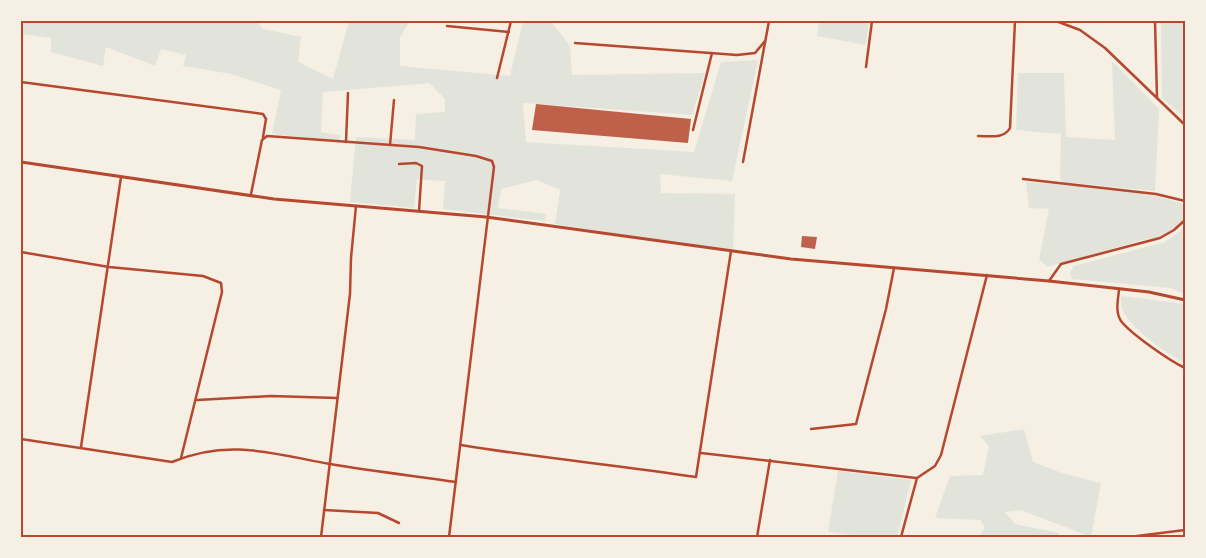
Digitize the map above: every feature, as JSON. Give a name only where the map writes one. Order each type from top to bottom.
[{"type":"main road","points":[[21,162],[251,194],[274,199],[486,217],[804,261],[1049,281],[1149,292],[1185,300]]},
{"type":"street","points":[[497,78],[511,21]]},
{"type":"street","points":[[743,162],[769,21]]},
{"type":"street","points":[[866,67],[872,21]]},
{"type":"street","points":[[978,136],[1001,136],[1007,133],[1010,128],[1015,21]]},
{"type":"street","points":[[1056,21],[1080,30],[1105,48],[1185,124]]},
{"type":"street","points":[[1155,21],[1156,98]]},
{"type":"street","points":[[447,26],[509,32]]},
{"type":"street","points":[[575,43],[751,54],[759,50],[765,41]]},
{"type":"street","points":[[693,130],[712,53]]},
{"type":"street","points":[[21,82],[261,113],[266,119],[251,194]]},
{"type":"street","points":[[346,142],[348,93]]},
{"type":"street","points":[[390,145],[394,100]]},
{"type":"street","points":[[262,140],[267,136],[442,150],[490,159],[494,167],[486,217],[449,537]]},
{"type":"street","points":[[399,164],[416,163],[422,166],[419,211]]},
{"type":"street","points":[[81,447],[121,176]]},
{"type":"street","points":[[1023,179],[1156,194],[1185,201]]},
{"type":"street","points":[[321,537],[328,464],[350,294],[350,258],[356,206]]},
{"type":"street","points":[[1049,281],[1061,264],[1160,238],[1174,230],[1185,220]]},
{"type":"street","points":[[461,445],[510,453],[616,464],[696,477],[731,251]]},
{"type":"street","points":[[21,252],[108,267],[203,276],[221,283],[222,292],[197,400],[181,458]]},
{"type":"street","points":[[811,429],[856,424],[886,309],[894,268]]},
{"type":"street","points":[[701,453],[916,478],[935,466],[941,455],[987,275]]},
{"type":"street","points":[[1119,290],[1118,312],[1121,321],[1144,340],[1185,368]]},
{"type":"street","points":[[197,400],[271,396],[337,398]]},
{"type":"street","points":[[21,439],[172,462],[188,455],[242,448],[306,458],[328,464],[456,482]]},
{"type":"street","points":[[757,537],[770,460]]},
{"type":"street","points":[[901,537],[916,478]]},
{"type":"street","points":[[324,510],[378,513],[399,523]]},
{"type":"street","points":[[1129,537],[1185,530]]},
{"type":"shaded area","points":[[21,21],[256,21],[263,29],[301,37],[298,62],[333,79],[349,21],[410,21],[400,37],[400,66],[510,76],[523,21],[551,21],[570,46],[572,75],[705,73],[692,115],[523,103],[526,142],[694,152],[721,62],[758,60],[732,181],[660,174],[661,193],[735,194],[733,252],[555,224],[560,190],[537,180],[501,189],[498,208],[546,214],[545,221],[443,209],[445,181],[417,179],[414,208],[350,202],[356,137],[415,140],[416,114],[445,112],[445,99],[429,83],[323,92],[321,132],[340,135],[340,141],[272,134],[281,90],[231,74],[183,66],[186,55],[161,49],[155,66],[106,47],[103,66],[51,52],[51,38],[21,34]]},
{"type":"shaded area","points":[[819,21],[869,21],[866,45],[817,36]]},
{"type":"shaded area","points":[[1161,21],[1185,21],[1185,118],[1162,98]]},
{"type":"shaded area","points":[[1112,61],[1159,109],[1155,191],[1062,182],[1060,178],[1061,134],[1016,130],[1018,73],[1064,73],[1066,137],[1115,140]]},
{"type":"shaded area","points":[[1026,182],[1129,191],[1169,199],[1185,205],[1183,222],[1160,238],[1143,240],[1048,267],[1039,260],[1049,209],[1029,208]]},
{"type":"shaded area","points":[[1185,227],[1185,294],[1171,288],[1072,279],[1070,273],[1074,266],[1165,242]]},
{"type":"shaded area","points":[[1121,296],[1185,304],[1185,363],[1160,348],[1127,318],[1121,306]]},
{"type":"shaded area","points":[[1024,429],[1033,462],[1062,473],[1101,483],[1091,537],[1021,510],[1005,512],[1015,524],[1059,533],[1057,537],[979,537],[985,527],[980,520],[935,518],[950,476],[983,475],[989,446],[980,436]]},
{"type":"shaded area","points":[[838,471],[911,480],[897,537],[868,537],[828,532]]},
{"type":"building","points":[[536,104],[691,119],[688,143],[532,130]]},
{"type":"building","points":[[802,236],[817,237],[815,249],[801,247]]}]
